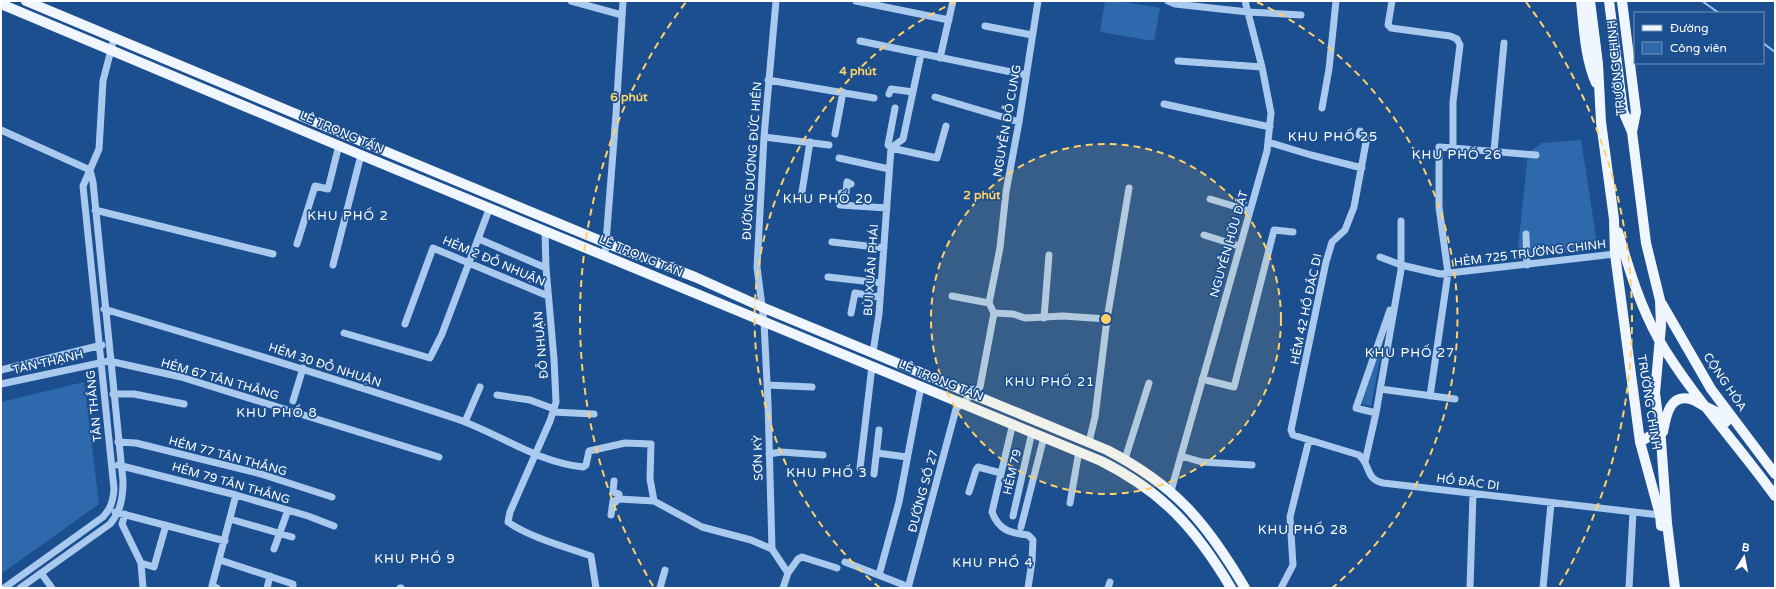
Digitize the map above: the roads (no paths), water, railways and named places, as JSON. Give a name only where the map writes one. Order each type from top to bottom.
[{"type":"main road","name":"LÊ TRỌNG TẤN","points":[[26,1],[606,242],[696,277],[762,307],[973,393],[1089,442],[1125,459],[1150,474],[1171,491],[1198,518],[1217,543],[1245,588]]},
{"type":"main road","name":"TRƯỜNG CHINH","points":[[1581,1],[1587,54],[1592,73],[1600,91]]},
{"type":"main road","name":"TRƯỜNG CHINH","points":[[1590,1],[1600,91],[1601,122],[1614,219],[1615,254],[1640,442],[1660,516],[1668,588]]},
{"type":"main road","name":"TRƯỜNG CHINH","points":[[1609,1],[1623,111],[1632,132],[1646,243],[1660,300],[1655,393],[1661,440],[1667,522],[1675,588]]},
{"type":"main road","name":"TRƯỜNG CHINH","points":[[1622,1],[1636,112],[1632,132]]},
{"type":"main road","name":"LÊ TRỌNG TẤN","points":[[1,4],[764,322],[1080,451],[1130,476],[1164,501],[1201,543],[1230,588]]},
{"type":"main road","name":"TRƯỜNG CHINH","points":[[1614,219],[1644,307],[1659,339]]},
{"type":"main road","points":[[1644,307],[1660,300]]},
{"type":"main road","name":"CỘNG HÒA","points":[[1660,300],[1675,329],[1711,389],[1774,471]]},
{"type":"main road","points":[[1675,329],[1659,339],[1704,406],[1775,496]]},
{"type":"main road","points":[[1640,442],[1650,436],[1661,440],[1667,412],[1675,401],[1684,398],[1690,399],[1716,410],[1775,487]]},
{"type":"street","points":[[571,1],[622,15]]},
{"type":"street","points":[[605,255],[623,1]]},
{"type":"street","name":"ĐƯỜNG DƯƠNG ĐỨC HIỀN","points":[[764,322],[757,267],[768,80],[776,1]]},
{"type":"street","points":[[940,58],[953,1]]},
{"type":"street","name":"NGUYỄN ĐỖ CUNG","points":[[989,303],[1000,248],[1006,192],[1019,122],[1038,1]]},
{"type":"street","points":[[1168,1],[1175,4],[1248,12],[1301,15]]},
{"type":"street","name":"NGUYỄN HỮU DẬT","points":[[1171,491],[1239,246],[1267,152],[1271,113],[1262,67],[1245,1]]},
{"type":"street","points":[[1322,108],[1329,69],[1336,1]]},
{"type":"street","points":[[1392,1],[1388,25],[1391,28],[1450,36],[1457,39],[1460,45],[1453,102],[1453,148],[1494,150],[1536,155]]},
{"type":"street","points":[[860,2],[949,20]]},
{"type":"street","points":[[985,26],[1032,35]]},
{"type":"street","name":"TÂN THẮNG","points":[[110,510],[114,489],[83,186],[99,149],[103,81],[114,38]]},
{"type":"street","points":[[860,41],[1026,75]]},
{"type":"street","points":[[1494,150],[1504,43]]},
{"type":"street","points":[[891,148],[903,139],[922,54]]},
{"type":"street","points":[[1178,61],[1262,67]]},
{"type":"street","points":[[768,80],[874,98]]},
{"type":"street","points":[[889,94],[891,89],[913,92]]},
{"type":"street","points":[[835,134],[843,92]]},
{"type":"street","points":[[935,98],[1019,122]]},
{"type":"street","points":[[1164,104],[1270,127]]},
{"type":"street","name":"BÙI XUÂN PHÁI","points":[[873,352],[880,297],[890,169],[891,148],[888,145],[895,108]]},
{"type":"street","points":[[891,148],[937,158],[946,126]]},
{"type":"street","points":[[1,130],[90,170]]},
{"type":"street","name":"HẺM 42 HỒ ĐẮC DI","points":[[1292,434],[1291,430],[1326,262],[1332,242],[1345,230],[1354,207],[1367,137],[1359,136],[1360,131]]},
{"type":"street","points":[[764,137],[829,145]]},
{"type":"street","points":[[801,198],[810,142]]},
{"type":"street","points":[[1268,142],[1362,168]]},
{"type":"street","points":[[297,244],[315,186],[328,189],[339,145]]},
{"type":"street","name":"HẺM 725 TRƯỜNG CHINH","points":[[1448,273],[1439,207],[1439,147],[1453,148]]},
{"type":"street","points":[[333,265],[361,155]]},
{"type":"street","points":[[839,158],[890,169]]},
{"type":"street","name":"TÂN THẮNG","points":[[20,588],[110,524],[122,513],[123,490],[121,464],[90,170]]},
{"type":"street","points":[[851,184],[847,182],[846,193],[841,193],[840,205],[887,208]]},
{"type":"street","points":[[1089,442],[1095,417],[1107,319],[1129,188]]},
{"type":"street","points":[[1210,199],[1250,211]]},
{"type":"street","points":[[344,333],[430,358],[442,334],[490,207]]},
{"type":"street","points":[[95,210],[273,254]]},
{"type":"street","points":[[1365,462],[1376,413],[1401,265],[1401,221]]},
{"type":"street","points":[[1202,379],[1234,387],[1274,230],[1278,229],[1293,232]]},
{"type":"street","name":"ĐỖ NHUẬN","points":[[545,230],[546,268],[554,359],[556,402],[554,410],[510,512],[508,522],[537,536],[591,556],[596,588]]},
{"type":"street","points":[[1526,234],[1527,265]]},
{"type":"street","points":[[1204,235],[1239,246]]},
{"type":"street","points":[[479,238],[546,268]]},
{"type":"street","points":[[832,242],[884,248]]},
{"type":"street","name":"HẺM 2 ĐỖ NHUẬN","points":[[406,324],[433,248],[470,262],[548,296]]},
{"type":"street","name":"HẺM 725 TRƯỜNG CHINH","points":[[1380,257],[1401,265],[1440,274],[1615,254]]},
{"type":"street","points":[[1044,318],[1049,255]]},
{"type":"street","points":[[1430,396],[1448,273]]},
{"type":"street","points":[[828,277],[881,283]]},
{"type":"street","points":[[1376,413],[1356,408],[1397,289]]},
{"type":"street","points":[[850,313],[855,293],[880,297]]},
{"type":"street","points":[[952,296],[989,303],[994,313],[980,386],[963,403]]},
{"type":"street","name":"HẺM 30 ĐỖ NHUẬN","points":[[104,309],[303,368],[465,422],[546,460],[583,466],[586,465],[589,451],[625,443],[651,444],[650,479],[654,502]]},
{"type":"street","points":[[994,313],[1013,314],[1025,318],[1063,316],[1107,319]]},
{"type":"street","name":"SƠN KỲ","points":[[764,322],[772,549]]},
{"type":"street","name":"TÂN THẠNH","points":[[1,370],[108,344]]},
{"type":"street","name":"TÂN THẠNH","points":[[1,384],[100,361]]},
{"type":"street","name":"HẺM 67 TÂN THẮNG","points":[[100,361],[109,361],[181,377],[439,456]]},
{"type":"street","points":[[860,468],[872,366]]},
{"type":"street","points":[[293,401],[303,368]]},
{"type":"street","points":[[1125,459],[1150,383]]},
{"type":"street","points":[[767,385],[812,387]]},
{"type":"street","points":[[879,575],[899,502],[921,386]]},
{"type":"street","points":[[465,422],[480,387]]},
{"type":"street","points":[[1380,389],[1455,399]]},
{"type":"street","points":[[113,394],[134,394],[184,404]]},
{"type":"street","points":[[497,394],[530,400],[554,410],[594,414]]},
{"type":"street","name":"ĐƯỜNG SỐ 27","points":[[908,588],[956,409],[963,403]]},
{"type":"street","points":[[1013,423],[992,512],[995,520],[1009,532],[1028,535],[1033,540],[1028,588]]},
{"type":"street","points":[[874,474],[879,430]]},
{"type":"street","name":"HẺM 79","points":[[1013,516],[1032,432]]},
{"type":"street","name":"HỒ ĐẮC DI","points":[[1292,434],[1356,454],[1365,462],[1372,477],[1380,482],[1660,516]]},
{"type":"street","points":[[1021,527],[1044,437]]},
{"type":"street","points":[[1281,588],[1293,563],[1290,517],[1309,440]]},
{"type":"street","name":"HẺM 77 TÂN THẮNG","points":[[118,442],[136,443],[261,474],[332,497]]},
{"type":"street","points":[[1070,503],[1080,451]]},
{"type":"street","points":[[769,454],[781,452],[823,455]]},
{"type":"street","points":[[877,453],[907,458]]},
{"type":"street","points":[[1181,456],[1202,462],[1224,462],[1252,465]]},
{"type":"street","points":[[112,466],[121,464]]},
{"type":"street","name":"HẺM 79 TÂN THẮNG","points":[[121,464],[288,510],[334,526]]},
{"type":"street","points":[[969,492],[978,467],[1001,473]]},
{"type":"street","points":[[614,481],[613,492],[619,494],[619,499]]},
{"type":"street","points":[[1470,588],[1472,494]]},
{"type":"street","points":[[217,588],[212,586],[236,495]]},
{"type":"street","points":[[611,515],[613,501],[616,502],[617,499],[654,502],[702,527],[751,540],[772,549],[788,573]]},
{"type":"street","points":[[1543,588],[1551,503]]},
{"type":"street","points":[[4,588],[103,517],[110,510],[225,541]]},
{"type":"street","points":[[274,549],[288,510]]},
{"type":"street","points":[[1629,588],[1633,512]]},
{"type":"street","points":[[122,513],[122,524],[141,563],[142,588]]},
{"type":"street","points":[[230,519],[292,537]]},
{"type":"street","points":[[141,563],[154,567],[166,526]]},
{"type":"street","points":[[783,588],[788,573],[798,559],[802,557],[837,568]]},
{"type":"street","points":[[220,560],[293,584],[293,588]]},
{"type":"street","points":[[845,562],[908,588]]},
{"type":"street","points":[[660,588],[665,570]]},
{"type":"street","points":[[41,573],[52,588]]},
{"type":"street","points":[[267,588],[270,576]]},
{"type":"waterway","points":[[1702,1],[1718,12]]},
{"type":"waterway","points":[[1764,44],[1775,52]]},
{"type":"district","name":"KHU PHỐ 25","points":[[1333,137]]},
{"type":"district","name":"KHU PHỐ 26","points":[[1457,155]]},
{"type":"district","name":"KHU PHỐ 20","points":[[828,199]]},
{"type":"district","name":"KHU PHỐ 2","points":[[348,216]]},
{"type":"district","name":"KHU PHỐ 27","points":[[1410,353]]},
{"type":"district","name":"KHU PHỐ 21","points":[[1050,382]]},
{"type":"district","name":"KHU PHỐ 8","points":[[277,413]]},
{"type":"district","name":"KHU PHỐ 3","points":[[827,473]]},
{"type":"district","name":"KHU PHỐ 28","points":[[1303,530]]},
{"type":"district","name":"KHU PHỐ 9","points":[[415,559]]},
{"type":"district","name":"KHU PHỐ 4","points":[[993,563]]}]
